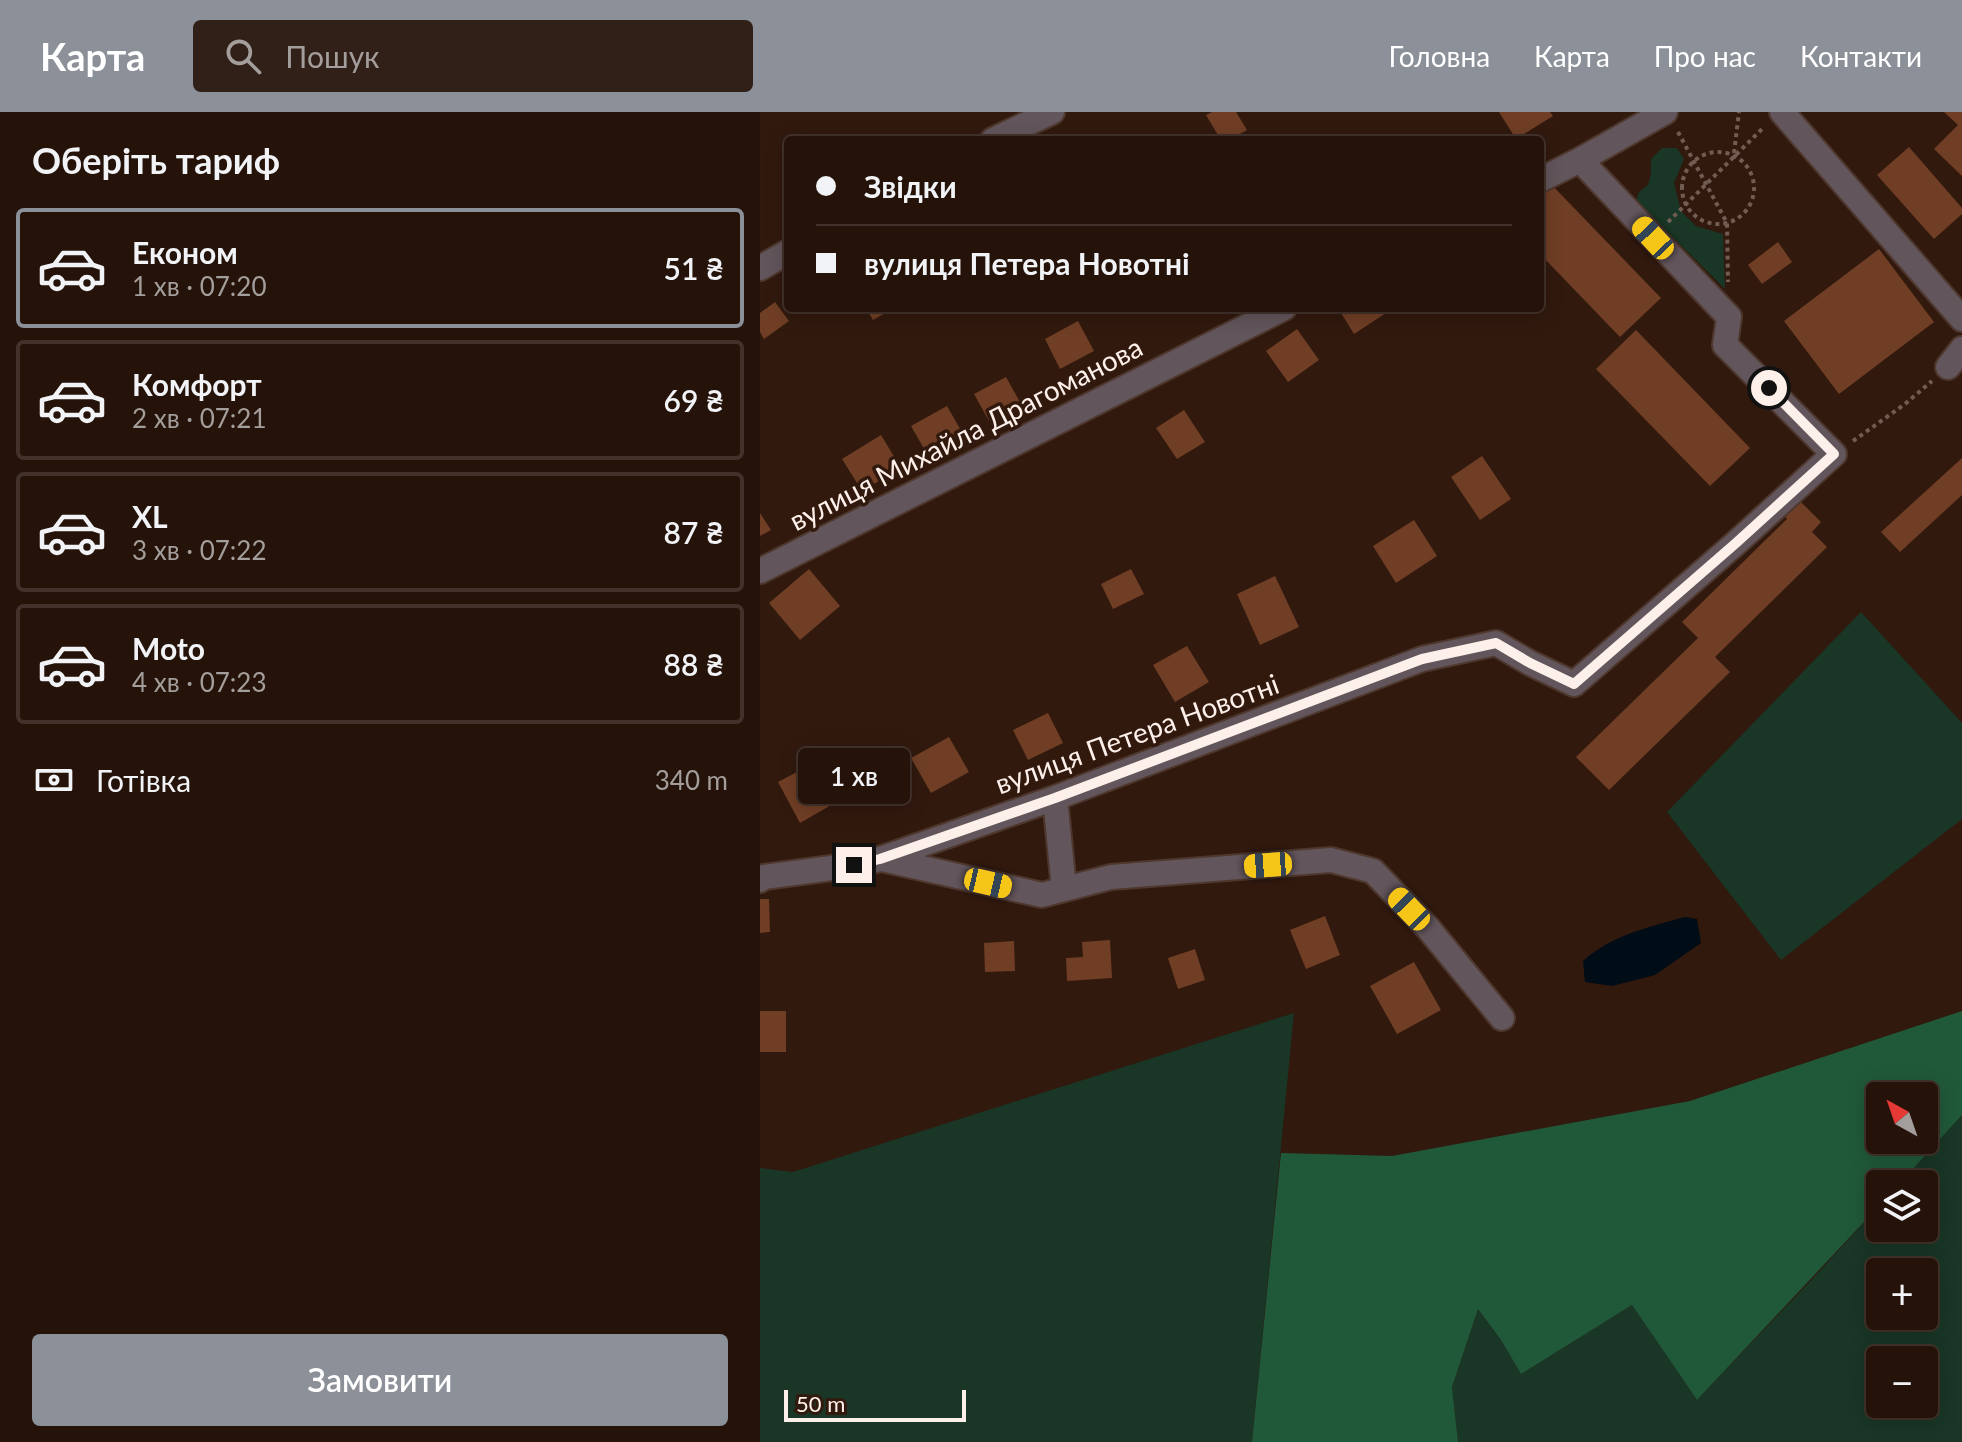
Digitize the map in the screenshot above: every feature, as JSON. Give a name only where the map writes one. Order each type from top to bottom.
[{"type":"street","points":[[1001,136],[1052,112]]},
{"type":"street","points":[[1544,178],[1669,118]]},
{"type":"street","points":[[1775,118],[1962,319]]},
{"type":"street","points":[[1580,160],[1729,317],[1725,345],[1834,454]]},
{"type":"street","points":[[760,268],[784,254]]},
{"type":"street","name":"вулиця Михайла Драгоманова","points":[[760,571],[1276,312]]},
{"type":"street","name":"вулиця Петера Новотні","points":[[761,876],[880,859],[1055,798],[1422,659],[1496,643],[1574,684],[1834,454]]},
{"type":"street","points":[[1055,798],[1064,889]]},
{"type":"street","points":[[880,859],[1042,895],[1111,877],[1331,860],[1373,871],[1428,928],[1502,1018]]},
{"type":"path","points":[[1734,156],[1739,112]]},
{"type":"path","points":[[1669,118],[1727,223],[1729,317]]},
{"type":"path","points":[[1653,238],[1775,118]]},
{"type":"path","points":[[1713,152],[1734,156],[1744,163],[1751,174],[1753,198],[1739,218],[1715,224],[1703,221],[1686,205],[1682,182],[1686,171],[1694,162],[1713,152]]},
{"type":"path","points":[[1834,454],[1905,404],[1955,358]]},
{"type":"green space","points":[[1662,148],[1677,148],[1684,159],[1674,183],[1681,211],[1696,226],[1723,234],[1725,289],[1636,201],[1639,192],[1648,185],[1651,159]]},
{"type":"green space","points":[[1861,612],[1962,723],[1962,819],[1781,960],[1667,812]]},
{"type":"green space","points":[[1962,1011],[1962,1115],[1938,1141],[1938,1082],[1866,1082],[1866,1154],[1926,1154],[1912,1170],[1866,1170],[1866,1220],[1697,1400],[1632,1305],[1521,1374],[1478,1309],[1452,1387],[1458,1442],[1252,1442],[1281,1153],[1392,1156],[1690,1101]]},
{"type":"green space","points":[[1294,1013],[1252,1442],[760,1442],[760,1168],[793,1172]]},
{"type":"green space","points":[[1962,1115],[1962,1442],[1458,1442],[1452,1387],[1478,1309],[1521,1374],[1632,1305],[1697,1400],[1866,1220],[1866,1242],[1938,1242],[1938,1170],[1912,1170],[1926,1154],[1938,1154],[1938,1141]]},
{"type":"shaded area","points":[[1685,917],[1697,919],[1701,943],[1655,975],[1612,986],[1585,982],[1583,961],[1594,952],[1631,933]]},
{"type":"building","points":[[1236,112],[1247,130],[1236,136],[1219,136],[1206,115]]},
{"type":"building","points":[[1499,112],[1550,112],[1553,116],[1521,136],[1514,136]]},
{"type":"building","points":[[1944,112],[1962,112],[1962,176],[1934,149],[1958,125]]},
{"type":"building","points":[[1909,147],[1962,208],[1962,214],[1934,239],[1877,175]]},
{"type":"building","points":[[1548,181],[1661,298],[1620,337],[1544,258],[1544,186]]},
{"type":"building","points":[[1778,242],[1792,262],[1762,284],[1748,265]]},
{"type":"building","points":[[1879,249],[1934,322],[1839,394],[1784,321]]},
{"type":"building","points":[[775,302],[789,321],[764,339],[760,332],[760,313]]},
{"type":"building","points":[[868,312],[887,312],[873,320]]},
{"type":"building","points":[[1340,312],[1387,312],[1354,334]]},
{"type":"building","points":[[1078,321],[1094,351],[1060,369],[1045,339]]},
{"type":"building","points":[[1297,329],[1319,360],[1288,382],[1266,351]]},
{"type":"building","points":[[1636,330],[1750,448],[1710,486],[1596,369]]},
{"type":"building","points":[[1006,377],[1021,404],[989,421],[974,394]]},
{"type":"building","points":[[947,406],[963,434],[927,454],[911,426]]},
{"type":"building","points":[[1184,410],[1205,442],[1177,459],[1156,428]]},
{"type":"building","points":[[881,435],[901,468],[862,491],[842,459]]},
{"type":"building","points":[[1482,456],[1511,499],[1480,520],[1451,477]]},
{"type":"building","points":[[1962,458],[1962,495],[1900,552],[1881,532]]},
{"type":"building","points":[[1797,498],[1821,522],[1812,532],[1827,547],[1715,657],[1730,672],[1609,790],[1576,757],[1698,638],[1682,622],[1787,519],[1782,513]]},
{"type":"building","points":[[760,513],[771,530],[760,536]]},
{"type":"building","points":[[1414,520],[1437,556],[1396,583],[1373,546]]},
{"type":"building","points":[[809,569],[840,606],[800,640],[769,603]]},
{"type":"building","points":[[1131,569],[1144,594],[1113,609],[1101,584]]},
{"type":"building","points":[[1275,576],[1299,627],[1260,645],[1237,594]]},
{"type":"building","points":[[1187,646],[1209,682],[1175,702],[1153,665]]},
{"type":"building","points":[[1048,713],[1063,743],[1028,760],[1013,730]]},
{"type":"building","points":[[949,737],[969,772],[931,793],[911,758]]},
{"type":"building","points":[[812,764],[833,804],[800,823],[778,782]]},
{"type":"building","points":[[760,899],[769,899],[770,932],[760,933]]},
{"type":"building","points":[[1325,916],[1340,955],[1306,969],[1290,930]]},
{"type":"building","points":[[1110,940],[1112,978],[1067,981],[1066,958],[1083,957],[1082,942]]},
{"type":"building","points":[[1014,941],[1015,971],[985,972],[984,943]]},
{"type":"building","points":[[1195,949],[1205,980],[1178,989],[1168,958]]},
{"type":"building","points":[[1414,962],[1441,1010],[1397,1034],[1370,986]]},
{"type":"building","points":[[760,1011],[786,1011],[786,1052],[760,1052]]},
{"type":"route","points":[[854,865],[880,859],[1055,798],[1422,659],[1496,643],[1574,684],[1834,454],[1769,388]]}]
